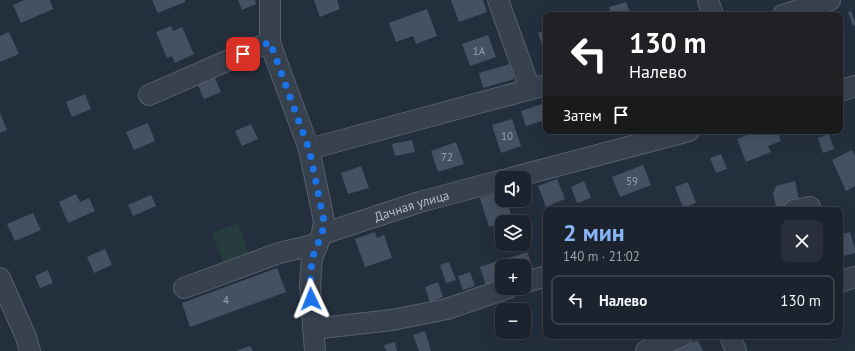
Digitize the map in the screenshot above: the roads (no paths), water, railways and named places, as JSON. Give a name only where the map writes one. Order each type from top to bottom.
[{"type":"street","points":[[270,0],[270,42],[309,149],[324,221],[320,239],[312,258],[310,285],[315,351]]},
{"type":"street","points":[[309,149],[538,87],[498,0]]},
{"type":"street","points":[[708,0],[712,12]]},
{"type":"street","points":[[793,12],[830,0]]},
{"type":"street","points":[[149,95],[270,42]]},
{"type":"street","points":[[843,89],[855,86]]},
{"type":"street","points":[[531,173],[677,134]]},
{"type":"street","name":"Дачная улица","points":[[184,288],[420,202],[495,182]]},
{"type":"street","points":[[531,281],[543,277]]},
{"type":"street","points":[[843,281],[855,277]]},
{"type":"street","points":[[0,278],[26,337],[30,351]]},
{"type":"street","points":[[313,329],[392,320],[447,309],[495,292]]},
{"type":"street","points":[[646,351],[675,339]]},
{"type":"street","points":[[731,339],[736,351]]}]
